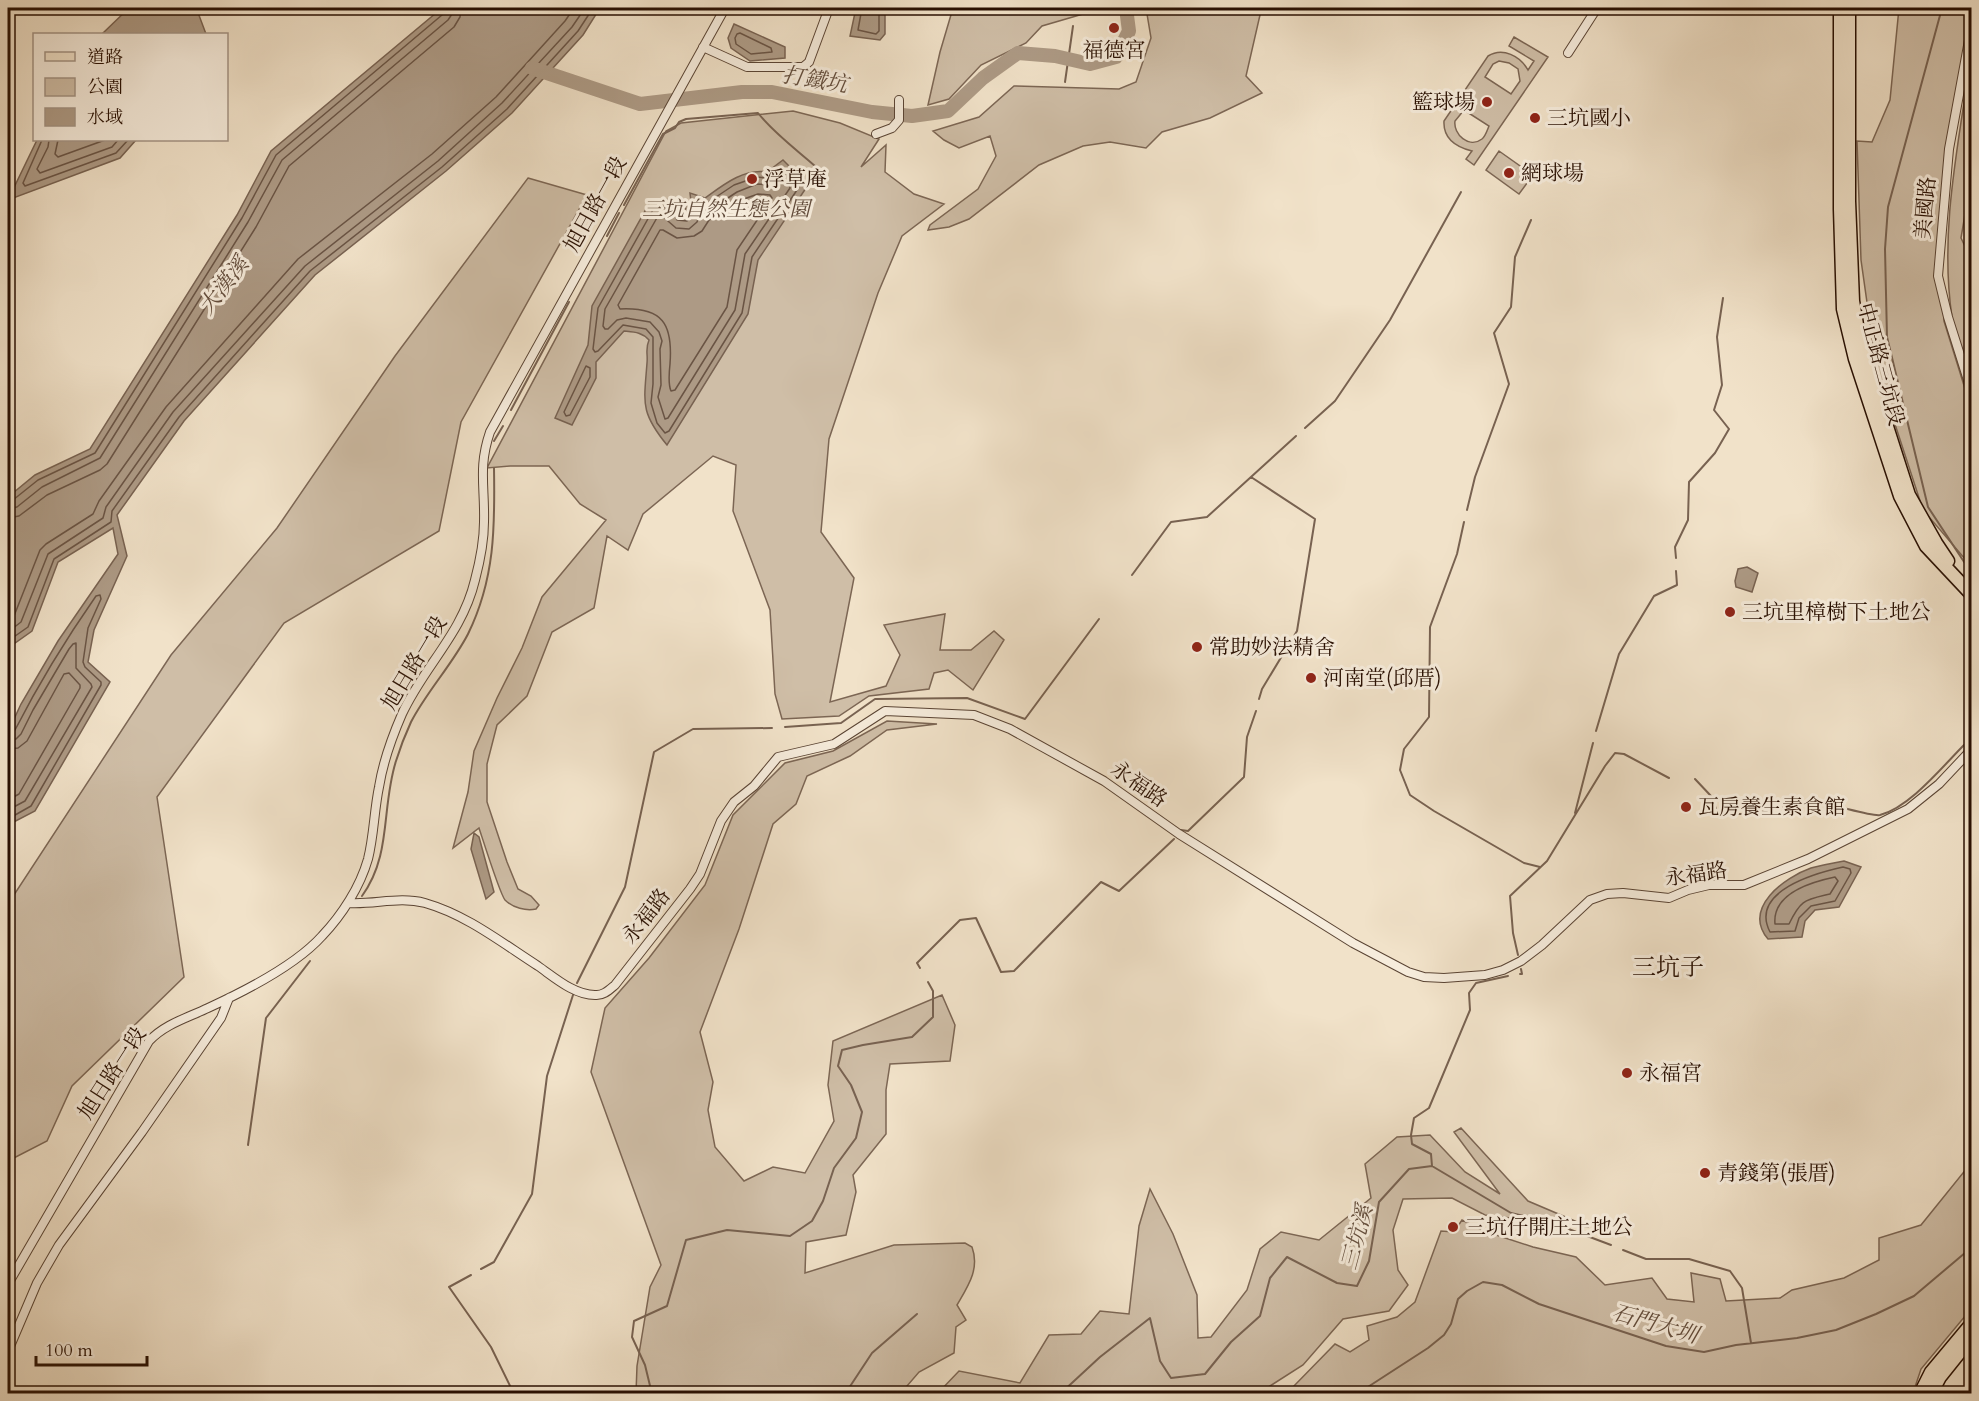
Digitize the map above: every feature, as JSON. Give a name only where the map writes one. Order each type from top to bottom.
[{"type":"main road","name":"中正路三坑段","points":[[1840,8],[1840,209],[1843,309],[1855,359],[1900,496],[1926,546],[1971,595]]},
{"type":"main road","name":"中正路三坑段","points":[[1849,8],[1849,201],[1853,301],[1860,342],[1909,495],[1936,543],[1950,563],[1971,585]]},
{"type":"main road","points":[[1920,1394],[1931,1372],[1971,1323]]},
{"type":"main road","points":[[1931,1394],[1940,1377],[1971,1337]]},
{"type":"street","name":"旭日路一段","points":[[8,1284],[149,1041],[168,1026],[229,998],[278,970],[320,939],[348,903],[367,860],[379,785],[392,739],[413,692],[455,630],[475,583],[484,521],[482,465],[490,432],[725,8]]},
{"type":"street","points":[[704,47],[747,67],[803,67],[809,63],[829,8]]},
{"type":"street","points":[[1568,53],[1597,8]]},
{"type":"street","name":"美國路","points":[[1971,24],[1949,149],[1938,276],[1971,393]]},
{"type":"street","points":[[876,134],[892,128],[899,120],[899,100]]},
{"type":"street","name":"永福路","points":[[348,903],[404,899],[449,912],[475,925],[574,988],[596,996],[615,985],[690,889],[700,874],[721,821],[734,801],[754,786],[778,758],[834,744],[885,711],[960,713],[974,715],[1010,729],[1104,781],[1189,840],[1353,943],[1408,972],[1424,977],[1444,978],[1485,975],[1503,970],[1521,961],[1542,945],[1590,900],[1607,894],[1623,893],[1669,898],[1709,885],[1744,885],[1809,859],[1908,809],[1939,784],[1971,749]]},
{"type":"street","points":[[8,1351],[37,1283],[59,1245],[142,1132],[220,1018],[229,998]]},
{"type":"green space","points":[[953,8],[1117,8],[1115,14],[1083,14],[1042,26],[1026,43],[981,65],[949,99],[928,105]]},
{"type":"green space","points":[[1146,8],[1253,8],[1260,15],[1246,76],[1262,93],[1210,118],[1162,132],[1146,148],[1110,142],[1083,146],[1039,165],[969,219],[949,227],[928,230],[930,225],[978,189],[996,156],[990,136],[959,148],[933,131],[979,117],[1014,86],[1119,89],[1136,82],[1151,38]]},
{"type":"green space","points":[[1899,8],[1968,8],[1967,29],[1939,223],[1944,321],[1971,408],[1971,566],[1923,510],[1876,366],[1861,260],[1857,141],[1872,142],[1890,100]]},
{"type":"green space","points":[[1514,37],[1548,57],[1474,165],[1466,159],[1472,151],[1461,147],[1448,137],[1444,121],[1488,56],[1499,52],[1511,54],[1528,70],[1534,61],[1509,46]],"holes":[[[1499,61],[1509,63],[1518,69],[1520,81],[1511,94],[1485,77],[1493,64]],[[1464,110],[1489,126],[1484,137],[1477,142],[1463,139],[1457,131],[1455,121]]]},
{"type":"green space","points":[[1971,56],[1971,179],[1961,238],[1971,259],[1971,383],[1953,325],[1948,252],[1952,186]]},
{"type":"green space","name":"三坑自然生態公園","points":[[793,111],[840,123],[879,139],[861,167],[886,145],[885,172],[914,194],[944,204],[902,236],[878,293],[829,439],[821,532],[854,578],[830,702],[886,686],[900,655],[884,625],[945,614],[940,650],[971,650],[994,631],[1004,640],[973,690],[948,670],[934,673],[929,689],[869,696],[839,716],[782,719],[775,694],[770,610],[733,511],[736,465],[713,456],[643,514],[628,550],[607,536],[594,608],[552,632],[527,696],[497,725],[487,764],[487,802],[518,889],[531,896],[539,905],[532,910],[516,907],[508,903],[503,896],[479,828],[453,848],[468,792],[474,751],[522,648],[542,597],[606,520],[580,504],[549,466],[487,468],[666,131],[681,123]]},
{"type":"green space","name":"網球場","points":[[1499,151],[1533,175],[1519,194],[1486,170]]},
{"type":"green space","points":[[528,178],[587,195],[461,422],[439,531],[284,623],[157,797],[184,977],[72,1086],[47,1141],[8,1161],[8,904],[171,655],[277,528],[395,356]]},
{"type":"green space","points":[[887,721],[937,724],[887,730],[850,756],[807,776],[796,804],[773,824],[739,929],[700,1032],[713,1082],[708,1110],[715,1147],[744,1181],[773,1167],[805,1173],[834,1121],[828,1085],[833,1041],[942,995],[955,1025],[950,1061],[890,1064],[886,1090],[886,1134],[853,1175],[856,1192],[846,1235],[806,1242],[805,1273],[894,1245],[965,1243],[972,1247],[975,1263],[972,1277],[957,1305],[966,1320],[956,1327],[954,1353],[919,1372],[901,1393],[636,1393],[637,1366],[650,1287],[661,1265],[591,1072],[605,1008],[649,958],[705,885],[733,815],[785,763],[833,751]]},
{"type":"green space","points":[[1461,1128],[1528,1201],[1589,1227],[1485,1215],[1452,1198],[1403,1199],[1393,1230],[1398,1270],[1408,1285],[1389,1311],[1343,1319],[1303,1365],[1259,1393],[938,1393],[959,1371],[1020,1383],[1049,1335],[1081,1334],[1100,1311],[1129,1314],[1139,1226],[1150,1189],[1173,1234],[1197,1295],[1198,1338],[1211,1337],[1247,1290],[1260,1249],[1281,1232],[1319,1240],[1371,1198],[1365,1164],[1397,1137],[1430,1135],[1465,1172],[1500,1194],[1454,1132]]},
{"type":"green space","points":[[1971,1163],[1971,1309],[1921,1369],[1913,1393],[1283,1393],[1293,1387],[1335,1344],[1350,1352],[1369,1340],[1367,1326],[1397,1317],[1415,1302],[1441,1231],[1454,1232],[1462,1220],[1484,1231],[1533,1247],[1576,1257],[1605,1285],[1652,1278],[1667,1299],[1694,1302],[1691,1273],[1720,1279],[1726,1301],[1780,1298],[1792,1290],[1844,1278],[1879,1260],[1879,1238],[1921,1225]]},
{"type":"water","points":[[129,8],[199,8],[197,10],[206,33],[103,33]]},
{"type":"water","name":"大漢溪","points":[[442,8],[600,8],[583,35],[512,113],[446,171],[315,275],[184,421],[117,515],[127,556],[94,630],[88,662],[110,682],[35,811],[8,825],[8,732],[21,704],[58,641],[118,554],[113,528],[58,562],[32,631],[8,648],[8,497],[35,475],[90,449],[237,215],[271,151]]},
{"type":"water","points":[[856,8],[890,8],[885,13],[885,34],[880,40],[850,36]]},
{"type":"water","points":[[734,24],[785,47],[785,58],[750,61],[731,48],[728,38]]},
{"type":"water","points":[[37,141],[135,141],[120,158],[8,200]]},
{"type":"water","points":[[783,160],[808,185],[758,260],[748,314],[667,445],[648,415],[645,388],[649,340],[638,333],[624,331],[596,362],[596,378],[572,425],[555,418],[588,345],[592,306],[650,202],[670,199],[671,207],[680,207],[680,215],[686,216],[685,203],[691,202],[690,193],[705,198],[742,175],[758,171],[767,172]]},
{"type":"water","points":[[1747,567],[1758,573],[1752,592],[1736,587],[1738,569]]},
{"type":"water","points":[[474,833],[479,837],[494,892],[486,899],[471,849]]},
{"type":"water","points":[[1844,861],[1861,867],[1839,907],[1815,910],[1805,921],[1802,937],[1768,939],[1761,927],[1760,916],[1763,905],[1770,895],[1779,886],[1801,872]]},
{"type":"waterway","name":"打鐵坑","points":[[532,68],[640,104],[742,92],[772,92],[872,112],[912,116],[948,111],[983,78],[1018,53],[1055,56],[1090,64],[1116,57],[1129,31],[1126,8]]},
{"type":"waterway","points":[[1942,8],[1888,207],[1885,249],[1887,337],[1928,507],[1972,574]]},
{"type":"waterway","points":[[1065,82],[1073,26]]},
{"type":"waterway","points":[[624,205],[663,134],[686,119],[758,113],[782,138],[825,175]]},
{"type":"waterway","points":[[1305,428],[1335,401],[1390,320],[1461,192]]},
{"type":"waterway","points":[[607,236],[619,213]]},
{"type":"waterway","points":[[1467,510],[1475,477],[1509,384],[1494,333],[1511,307],[1515,257],[1531,220]]},
{"type":"waterway","points":[[1676,558],[1675,547],[1688,520],[1689,482],[1715,453],[1729,429],[1714,410],[1722,385],[1717,337],[1723,298]]},
{"type":"waterway","points":[[511,410],[569,302]]},
{"type":"waterway","points":[[494,441],[503,426]]},
{"type":"waterway","points":[[1132,575],[1171,522],[1207,517],[1296,436]]},
{"type":"waterway","points":[[362,896],[378,864],[385,831],[391,779],[411,722],[468,634],[484,593],[492,552],[494,468]]},
{"type":"waterway","points":[[1251,477],[1315,519],[1297,631],[1262,689],[1259,699]]},
{"type":"waterway","points":[[1464,522],[1457,554],[1430,627],[1429,717],[1404,749],[1400,770],[1410,795],[1524,863],[1540,867]]},
{"type":"waterway","points":[[1596,731],[1619,654],[1654,596],[1677,585],[1676,571]]},
{"type":"waterway","points":[[785,727],[841,723],[875,699],[967,698],[1025,719],[1099,619]]},
{"type":"waterway","points":[[1181,830],[1188,831],[1244,777],[1247,737],[1256,711]]},
{"type":"waterway","points":[[577,983],[625,887],[654,752],[693,729],[772,728]]},
{"type":"waterway","points":[[1575,813],[1593,743]]},
{"type":"waterway","points":[[1695,779],[1711,796],[1717,811],[1729,814],[1754,813],[1817,803],[1880,815],[1903,804],[1914,795],[1964,745]]},
{"type":"waterway","points":[[1518,955],[1513,933],[1510,896],[1547,861],[1615,753],[1624,754],[1669,778]]},
{"type":"waterway","points":[[920,968],[917,963],[960,920],[976,918],[1001,972],[1014,971],[1101,882],[1119,891],[1174,839]]},
{"type":"waterway","points":[[248,1145],[266,1018],[310,961]]},
{"type":"waterway","points":[[1520,974],[1522,974],[1521,969]]},
{"type":"waterway","points":[[1432,1166],[1431,1154],[1412,1144],[1414,1118],[1429,1108],[1470,1010],[1469,993],[1476,983],[1508,976]]},
{"type":"waterway","points":[[652,1394],[645,1365],[632,1337],[634,1321],[667,1306],[686,1240],[727,1230],[790,1236],[812,1221],[823,1201],[834,1168],[856,1138],[862,1112],[851,1085],[838,1066],[842,1050],[912,1037],[933,1017],[933,991],[928,982]]},
{"type":"waterway","points":[[481,1269],[494,1262],[532,1194],[547,1076],[573,995]]},
{"type":"waterway","name":"三坑溪","points":[[1060,1394],[1100,1357],[1150,1318],[1160,1361],[1171,1378],[1205,1374],[1231,1342],[1260,1316],[1270,1278],[1287,1257],[1337,1283],[1357,1286],[1369,1261],[1379,1202],[1409,1169],[1432,1166],[1511,1213],[1550,1222],[1611,1245]]},
{"type":"waterway","name":"石門大圳","points":[[1357,1394],[1444,1335],[1451,1324],[1458,1299],[1483,1282],[1502,1285],[1539,1304],[1666,1346],[1704,1352],[1836,1330],[1914,1296],[1972,1247]]},
{"type":"waterway","name":"三坑溪","points":[[1623,1250],[1646,1259],[1689,1259],[1730,1271],[1742,1288],[1751,1343]]},
{"type":"waterway","points":[[471,1275],[449,1287],[491,1347],[514,1394]]},
{"type":"waterway","points":[[845,1394],[872,1353],[917,1314]]},
{"type":"place","name":"福德宮","points":[[1114,28]]},
{"type":"place","name":"籃球場","points":[[1487,102]]},
{"type":"place","name":"三坑國小","points":[[1535,118]]},
{"type":"place","name":"網球場","points":[[1509,173]]},
{"type":"place","name":"浮草庵","points":[[752,179]]},
{"type":"place","name":"三坑里樟樹下土地公","points":[[1730,612]]},
{"type":"place","name":"常助妙法精舍","points":[[1197,647]]},
{"type":"place","name":"河南堂(邱厝)","points":[[1311,678]]},
{"type":"place","name":"瓦房養生素食館","points":[[1686,807]]},
{"type":"place","name":"永福宮","points":[[1627,1073]]},
{"type":"place","name":"青錢第(張厝)","points":[[1705,1173]]},
{"type":"place","name":"三坑仔開庄土地公","points":[[1453,1227]]},
{"type":"district","name":"三坑子","points":[[1668,967]]}]
